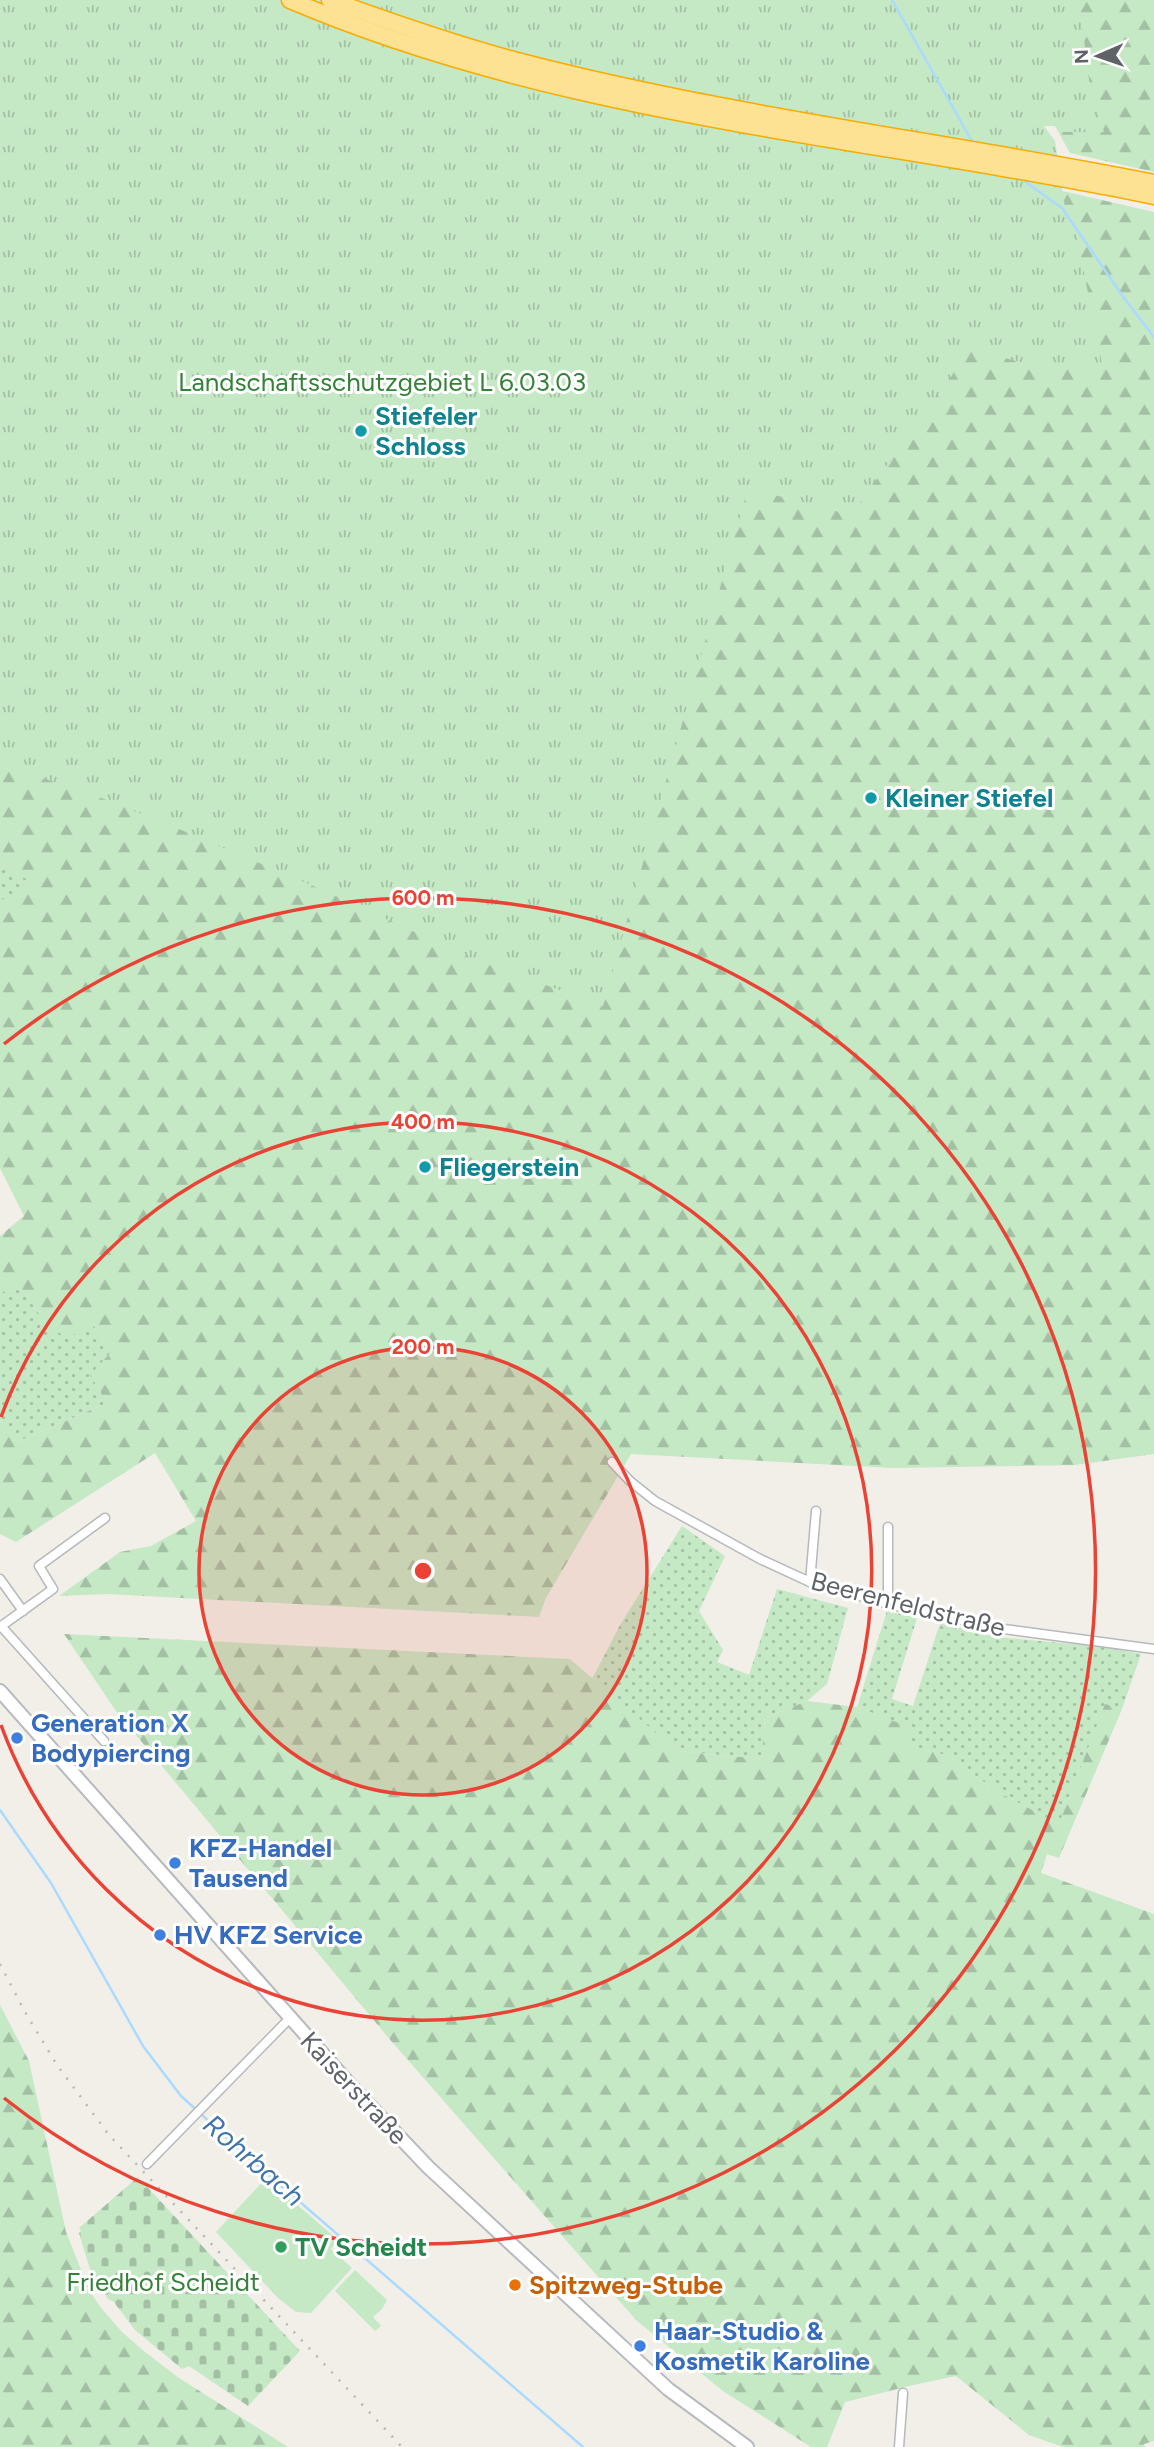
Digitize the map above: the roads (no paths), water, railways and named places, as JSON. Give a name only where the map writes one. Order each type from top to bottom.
[{"type":"highway","points":[[290,0],[428,51],[516,76],[665,110],[1154,183]]},
{"type":"highway","points":[[330,0],[433,37],[532,65],[849,136],[1154,196]]},
{"type":"main road","name":"Kaiserstraße","points":[[0,1691],[290,2018],[428,2167],[668,2389],[747,2447]]},
{"type":"street","name":"Beerenfeldstraße","points":[[612,1462],[655,1501],[760,1559],[810,1582],[888,1604],[1004,1629],[1154,1649]]},
{"type":"street","points":[[810,1582],[816,1511]]},
{"type":"street","points":[[104,1741],[1,1626],[53,1589],[39,1566],[105,1518]]},
{"type":"street","points":[[888,1527],[888,1604]]},
{"type":"street","points":[[0,1579],[23,1611]]},
{"type":"street","points":[[147,2164],[290,2018]]},
{"type":"street","points":[[899,2447],[903,2393]]},
{"type":"waterway","points":[[892,0],[973,143]]},
{"type":"waterway","points":[[1020,178],[1062,208],[1154,337]]},
{"type":"waterway","name":"Rohrbach","points":[[0,1810],[51,1883],[143,2046],[181,2096],[583,2447]]},
{"type":"railway","points":[[0,1964],[57,2065],[109,2135],[402,2447]]},
{"type":"place","name":"Stiefeler Schloss","points":[[361,431]]},
{"type":"place","name":"Kleiner Stiefel","points":[[871,798]]},
{"type":"place","name":"Fliegerstein","points":[[425,1167]]},
{"type":"place","name":"Generation X Bodypiercing","points":[[17,1738]]},
{"type":"place","name":"KFZ-Handel Tausend","points":[[175,1863]]},
{"type":"place","name":"HV KFZ Service","points":[[160,1935]]},
{"type":"place","name":"TV Scheidt","points":[[281,2247]]},
{"type":"place","name":"Spitzweg-Stube","points":[[515,2285]]},
{"type":"place","name":"Haar-Studio & Kosmetik Karoline","points":[[640,2346]]},
{"type":"park label","name":"Landschaftsschutzgebiet L 6.03.03","points":[[382,382]]},
{"type":"park label","name":"Friedhof Scheidt","points":[[163,2282]]}]
